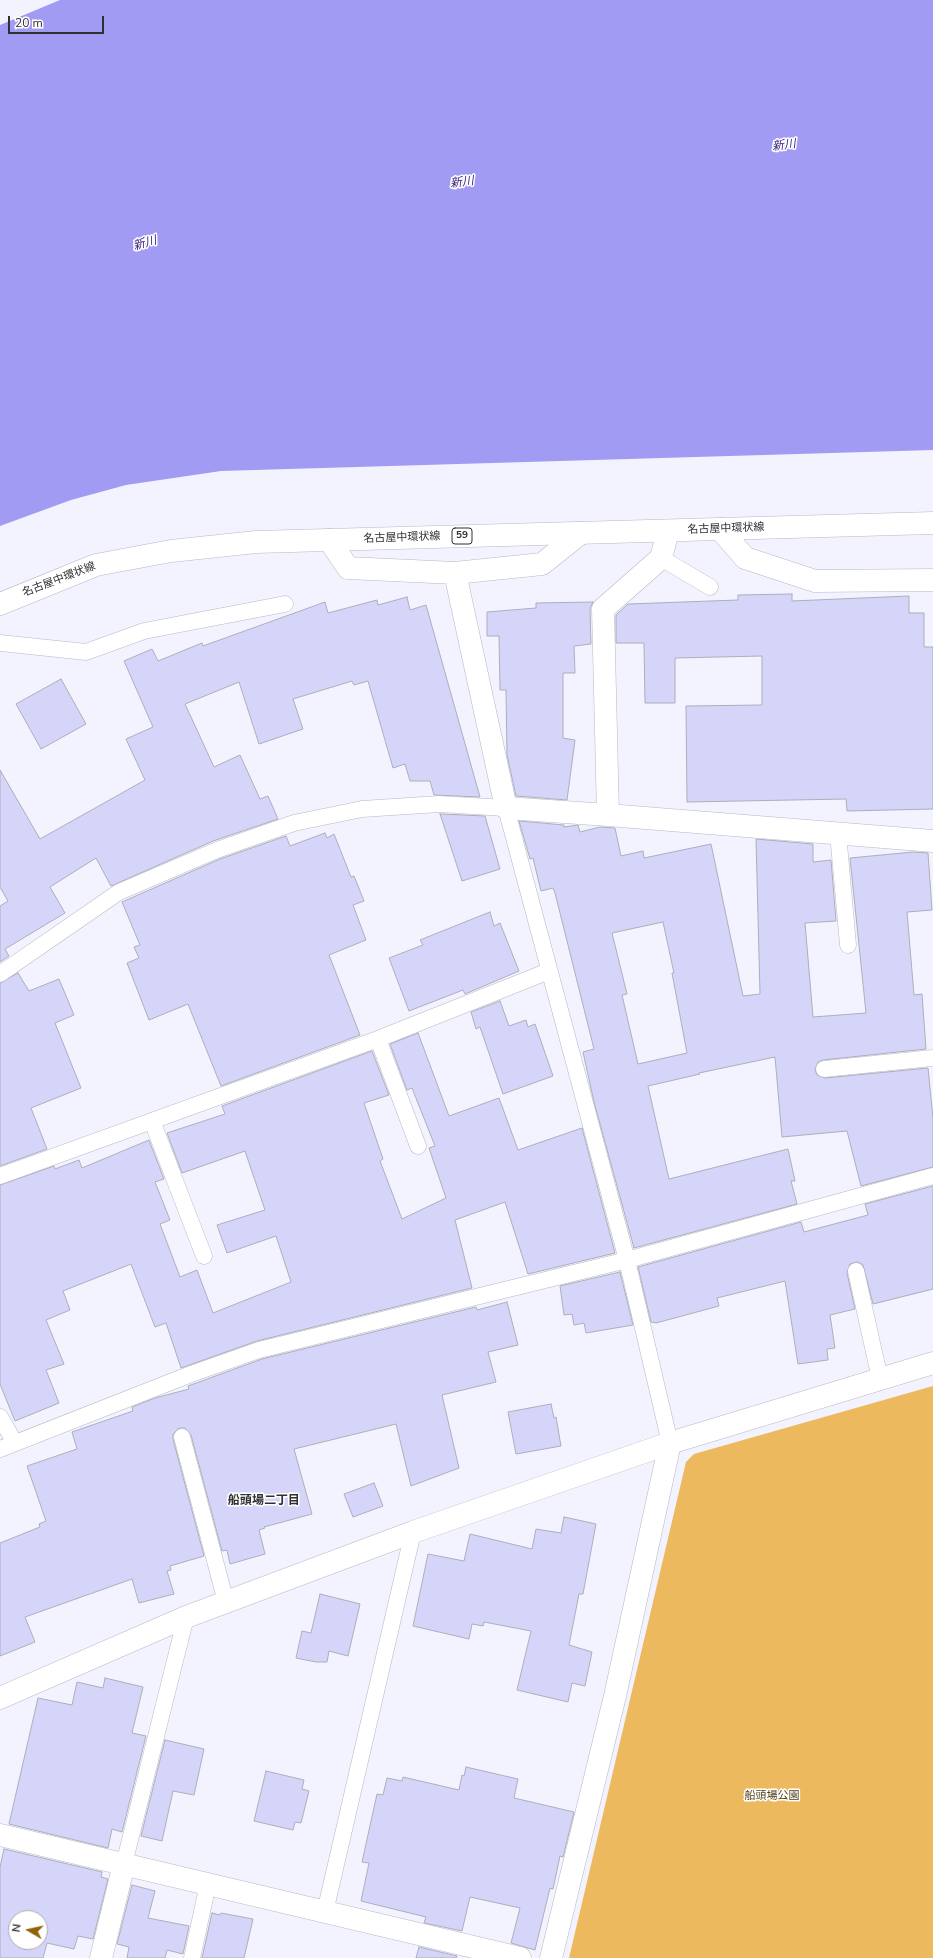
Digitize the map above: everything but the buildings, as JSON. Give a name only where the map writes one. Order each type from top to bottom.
[{"type":"street","name":"名古屋中環状線","points":[[0,604],[96,565],[171,551],[256,542],[933,523]]},
{"type":"street","points":[[720,529],[745,558],[815,581],[933,580]]},
{"type":"street","points":[[608,814],[603,609],[661,558],[668,531]]},
{"type":"street","points":[[329,540],[348,568],[455,573],[542,564],[581,533]]},
{"type":"street","points":[[455,573],[506,808],[608,814],[933,841]]},
{"type":"street","points":[[0,1698],[186,1617],[413,1532],[670,1443],[933,1363]]},
{"type":"street","points":[[551,1958],[616,1696],[670,1443]]},
{"type":"street","points":[[0,1835],[520,1958]]},
{"type":"street","points":[[101,1958],[124,1864]]},
{"type":"lane","points":[[661,558],[710,587]]},
{"type":"lane","points":[[0,643],[86,652],[144,631],[285,604]]},
{"type":"lane","points":[[0,974],[119,892],[216,850],[294,823],[362,809],[439,804],[506,808],[627,1260],[670,1443]]},
{"type":"lane","points":[[838,833],[848,946]]},
{"type":"lane","points":[[0,1176],[378,1039],[550,971]]},
{"type":"lane","points":[[378,1039],[418,1146]]},
{"type":"lane","points":[[824,1069],[933,1058]]},
{"type":"lane","points":[[152,1121],[204,1256]]},
{"type":"lane","points":[[0,1449],[190,1374],[260,1350],[627,1260],[933,1176]]},
{"type":"lane","points":[[856,1271],[880,1379]]},
{"type":"lane","points":[[0,1417],[15,1443]]},
{"type":"lane","points":[[182,1437],[226,1602]]},
{"type":"lane","points":[[325,1912],[413,1532]]},
{"type":"lane","points":[[124,1864],[186,1617]]},
{"type":"lane","points":[[192,1958],[208,1884]]},
{"type":"green space","name":"船頭場公園","points":[[933,1386],[933,1958],[569,1958],[686,1462],[694,1454]]},
{"type":"water","name":"新川","points":[[60,0],[933,0],[933,450],[221,471],[126,485],[71,500],[0,526],[0,25]]},
{"type":"district","name":"船頭場二丁目","points":[[264,1501]]}]
